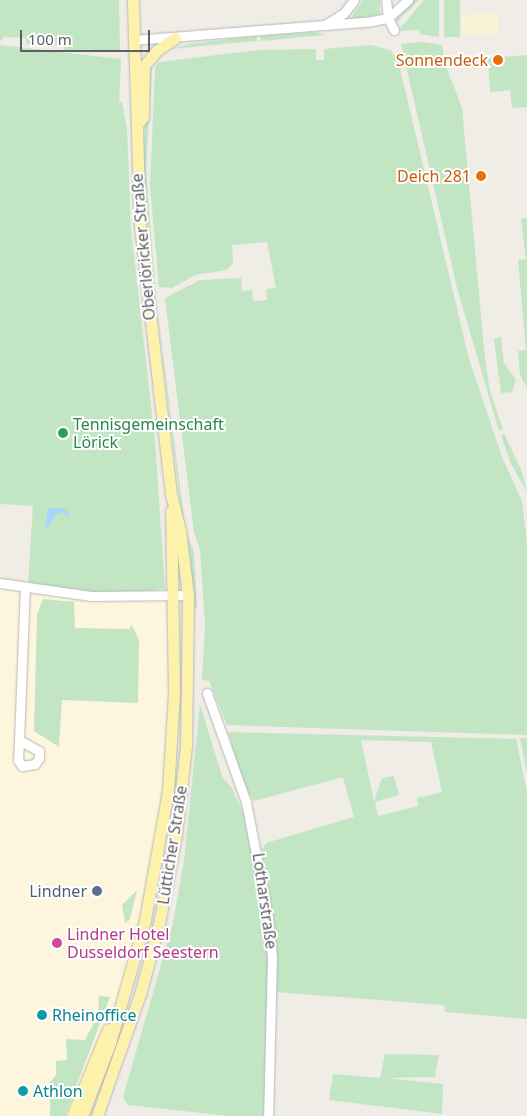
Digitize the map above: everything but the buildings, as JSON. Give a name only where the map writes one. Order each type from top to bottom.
[{"type":"main road","name":"Oberlöricker Straße","points":[[133,0],[135,128],[140,226],[171,494],[174,596]]},
{"type":"main road","points":[[135,128],[142,117],[144,66],[156,50],[174,38]]},
{"type":"main road","name":"Oberlöricker Straße","points":[[171,494],[180,530],[188,595]]},
{"type":"main road","name":"Lütticher Straße","points":[[97,1116],[141,991],[159,924],[176,834],[186,746],[188,595]]},
{"type":"main road","name":"Lütticher Straße","points":[[82,1116],[118,1016],[145,920],[168,791],[174,694],[174,596]]},
{"type":"main road","points":[[72,1116],[107,1030],[118,1016]]},
{"type":"street","points":[[319,27],[335,20],[354,0]]},
{"type":"street","points":[[386,0],[388,18],[394,30]]},
{"type":"street","points":[[133,40],[319,27],[388,18],[408,0]]},
{"type":"street","points":[[0,583],[91,596],[188,595]]},
{"type":"street","points":[[19,740],[25,587]]},
{"type":"street","name":"Lotharstraße","points":[[207,693],[246,802],[268,918],[272,956],[268,1116]]},
{"type":"shaded area","points":[[0,584],[161,598],[172,609],[165,790],[150,874],[125,983],[71,1116],[0,1116]]},
{"type":"green space","points":[[0,0],[119,0],[120,52],[64,50],[63,45],[27,44],[26,38],[4,37],[0,41]]},
{"type":"green space","points":[[363,0],[380,0],[380,14],[356,19],[352,16]]},
{"type":"green space","points":[[413,0],[419,0],[396,23],[397,17]]},
{"type":"green space","points":[[424,0],[439,0],[439,37],[420,34],[419,30],[398,31]]},
{"type":"green space","points":[[444,0],[460,0],[460,37],[444,37]]},
{"type":"green space","points":[[314,32],[326,35],[261,41],[260,36]]},
{"type":"green space","points":[[256,36],[257,41],[172,49],[188,44]]},
{"type":"green space","points":[[422,42],[442,45],[446,66],[462,108],[485,359],[490,391],[503,429],[499,431],[457,288],[401,44]]},
{"type":"green space","points":[[0,45],[121,59],[119,102],[122,102],[127,129],[131,229],[155,441],[165,588],[142,592],[90,592],[28,583],[33,506],[0,504]]},
{"type":"green space","points":[[371,45],[390,50],[398,60],[469,359],[502,457],[522,501],[527,543],[527,735],[227,725],[209,681],[202,679],[205,624],[200,550],[194,532],[165,298],[200,280],[241,278],[242,291],[252,290],[253,301],[267,300],[266,289],[276,288],[267,242],[232,245],[233,263],[227,270],[195,275],[172,288],[159,287],[150,187],[155,68],[159,62],[258,50],[316,49],[316,60],[324,60],[324,49]]},
{"type":"green space","points":[[527,55],[527,107],[512,108],[510,90],[490,92],[488,58]]},
{"type":"green space","points":[[152,62],[146,171],[155,284],[152,281],[143,171],[146,78]]},
{"type":"green space","points":[[527,218],[527,388],[520,375],[518,351],[526,350],[518,260],[526,259],[521,219]]},
{"type":"green space","points":[[156,300],[186,533],[194,552],[197,608],[193,608]]},
{"type":"green space","points":[[501,337],[504,363],[516,380],[512,392],[501,393],[494,339]]},
{"type":"green space","points":[[504,433],[522,472],[527,492],[510,462],[501,435]]},
{"type":"green space","points":[[43,599],[74,602],[75,628],[130,629],[131,624],[139,640],[138,703],[62,700],[59,747],[34,731],[37,614]]},
{"type":"green space","points":[[200,704],[222,776],[232,788],[254,838],[270,967],[268,1116],[229,1116],[128,1105],[123,1097],[173,923],[184,860]]},
{"type":"green space","points":[[228,732],[516,739],[527,792],[527,1019],[445,1012],[444,1005],[275,992],[260,853],[266,843],[354,817],[343,777],[254,801],[244,785]],"holes":[[[361,740],[431,742],[442,792],[417,798],[418,806],[378,816],[375,802],[399,795],[394,776],[382,778],[374,801]]]},
{"type":"green space","points":[[520,738],[527,738],[527,773]]},
{"type":"green space","points":[[137,890],[130,919],[125,923],[122,905]]},
{"type":"green space","points":[[99,996],[110,997],[65,1116],[50,1116],[50,1082],[56,1075],[56,1061],[67,1060],[66,1039],[85,1040],[98,1015]]},
{"type":"green space","points":[[385,1054],[439,1055],[435,1077],[386,1078],[443,1084],[442,1114],[329,1100],[333,1074],[380,1078]]},
{"type":"sand","points":[[497,12],[499,33],[463,36],[461,15]]},
{"type":"water","points":[[48,508],[60,508],[69,512],[68,517],[62,512],[57,514],[45,531]]},
{"type":"place","name":"Sonnendeck","points":[[498,60]]},
{"type":"place","name":"Deich 281","points":[[481,176]]},
{"type":"place","name":"Tennisgemeinschaft Lörick","points":[[63,433]]},
{"type":"place","name":"Lindner","points":[[97,891]]},
{"type":"place","name":"Lindner Hotel Dusseldorf Seestern","points":[[57,943]]},
{"type":"place","name":"Rheinoffice","points":[[42,1015]]},
{"type":"place","name":"Athlon","points":[[23,1091]]}]
